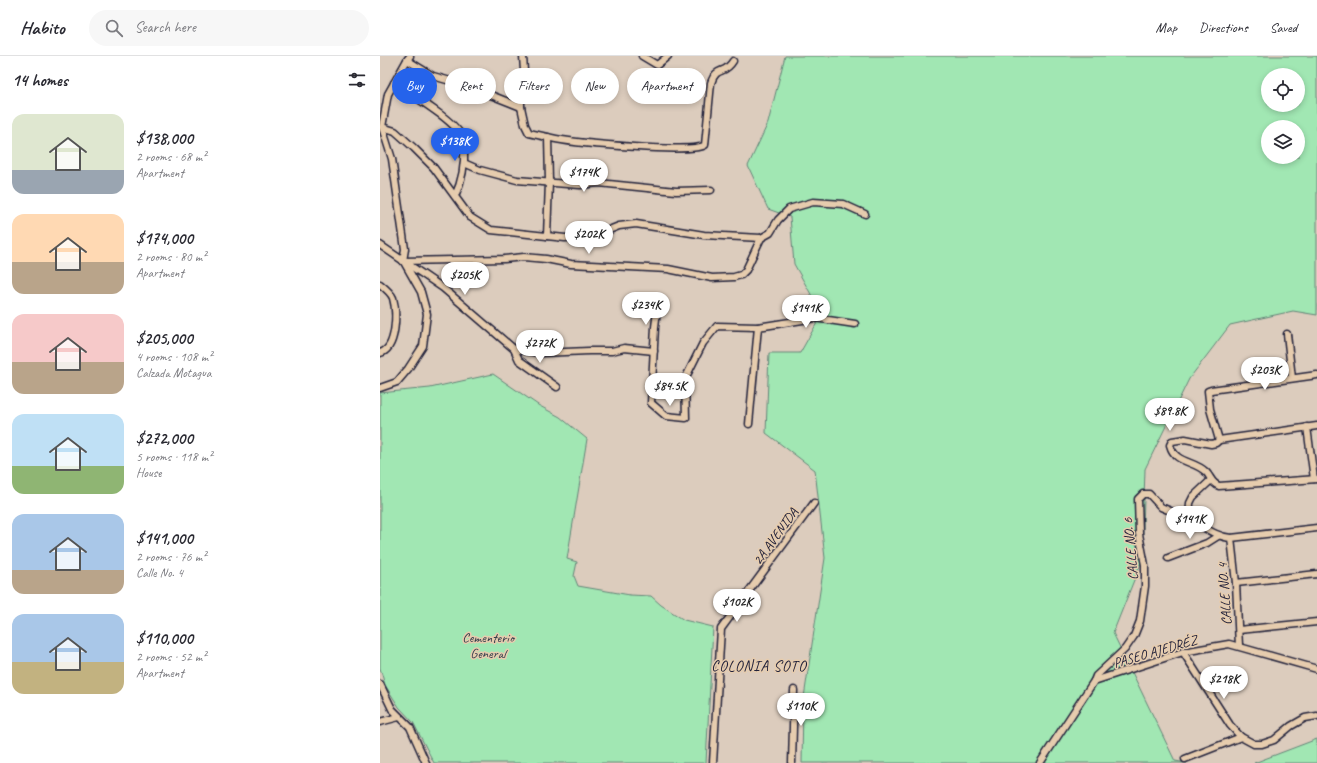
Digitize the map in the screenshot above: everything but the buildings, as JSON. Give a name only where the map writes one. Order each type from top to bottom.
[{"type":"street","points":[[523,56],[524,71],[520,88],[521,107],[525,125],[529,133],[605,145],[664,148],[703,147],[706,143],[711,83],[713,76],[717,72],[728,68],[733,61]]},
{"type":"street","points":[[642,56],[657,65],[668,56]]},
{"type":"street","points":[[402,68],[408,58],[433,76],[468,86],[521,107]]},
{"type":"street","points":[[380,388],[397,382],[423,346],[427,314],[421,292],[403,261],[405,249],[392,159],[381,128],[388,94],[392,87]]},
{"type":"street","points":[[424,104],[456,128],[463,138],[464,163],[458,190],[455,196]]},
{"type":"street","points":[[381,128],[395,131],[414,148],[434,168],[470,217],[491,230],[565,238],[594,236],[620,226],[636,224],[704,235],[761,238],[770,234],[778,220],[789,209],[813,202],[843,204],[865,214]]},
{"type":"street","points":[[547,236],[549,182],[548,137]]},
{"type":"street","points":[[464,163],[480,170],[517,180],[580,185],[599,183],[676,191],[711,190]]},
{"type":"street","points":[[403,261],[504,259],[524,257],[570,264],[668,269],[712,278],[734,277],[741,275],[746,270],[761,238]]},
{"type":"street","points":[[380,245],[443,288],[514,349],[519,360],[557,387]]},
{"type":"street","points":[[380,284],[393,297],[396,316],[393,339],[383,352],[380,353]]},
{"type":"street","points":[[658,302],[655,327],[651,403],[666,416],[686,418],[685,379],[703,343],[716,326],[758,327],[815,318],[854,324]]},
{"type":"street","points":[[749,424],[758,327]]},
{"type":"street","points":[[1287,334],[1292,378]]},
{"type":"street","points":[[514,349],[540,353],[612,351],[624,348],[654,351]]},
{"type":"street","points":[[1219,440],[1210,409],[1208,391],[1317,375]]},
{"type":"street","points":[[1307,427],[1316,479],[1219,486],[1215,484],[1207,473],[1198,466],[1182,460],[1174,455],[1170,445],[1172,441],[1185,439],[1211,444],[1216,443],[1219,440],[1307,427],[1317,426]]},
{"type":"street","points":[[1211,480],[1190,503],[1189,519],[1208,528],[1218,536],[1231,538],[1317,528]]},
{"type":"street","name":"CALLE NO. 6","points":[[1094,681],[1096,676],[1130,643],[1140,621],[1145,586],[1145,565],[1139,534],[1138,499],[1143,494],[1149,494],[1161,507],[1189,519]]},
{"type":"street","name":"2A AVENIDA","points":[[713,763],[721,629],[814,503]]},
{"type":"street","points":[[1168,558],[1207,543],[1218,536]]},
{"type":"street","name":"CALLE NO. 4","points":[[1231,538],[1236,583],[1239,646]]},
{"type":"street","points":[[1236,583],[1317,574]]},
{"type":"street","points":[[1239,630],[1317,622]]},
{"type":"street","name":"PASEO AJEDRÉZ","points":[[1094,681],[1183,652],[1229,644],[1317,669]]},
{"type":"street","points":[[1183,652],[1230,725],[1241,738],[1254,744],[1262,744],[1274,740],[1291,726],[1305,718],[1317,716]]},
{"type":"street","points":[[1040,763],[1094,681]]},
{"type":"street","points":[[380,684],[392,709],[410,726],[426,763]]},
{"type":"street","points":[[792,763],[794,690]]},
{"type":"street","points":[[380,722],[399,717]]},
{"type":"street","points":[[1185,759],[1241,738]]},
{"type":"green space","points":[[785,56],[1317,56],[1317,315],[1293,311],[1230,325],[1189,379],[1145,469],[1142,560],[1113,633],[1175,761],[1187,763],[802,763],[803,704],[825,558],[815,470],[766,433],[769,353],[800,353],[822,314],[794,264],[790,217],[768,209],[748,166],[768,123]]},
{"type":"green space","name":"Cementerio General","points":[[493,374],[538,405],[560,417],[587,439],[567,559],[577,562],[574,576],[578,586],[630,595],[651,596],[661,605],[684,620],[713,627],[706,763],[434,763],[413,722],[399,707],[385,685],[380,668],[380,393],[430,388]]},
{"type":"green space","points":[[1317,739],[1317,763],[1254,763]]},
{"type":"district","name":"COLONIA SOTO","points":[[759,666]]}]
